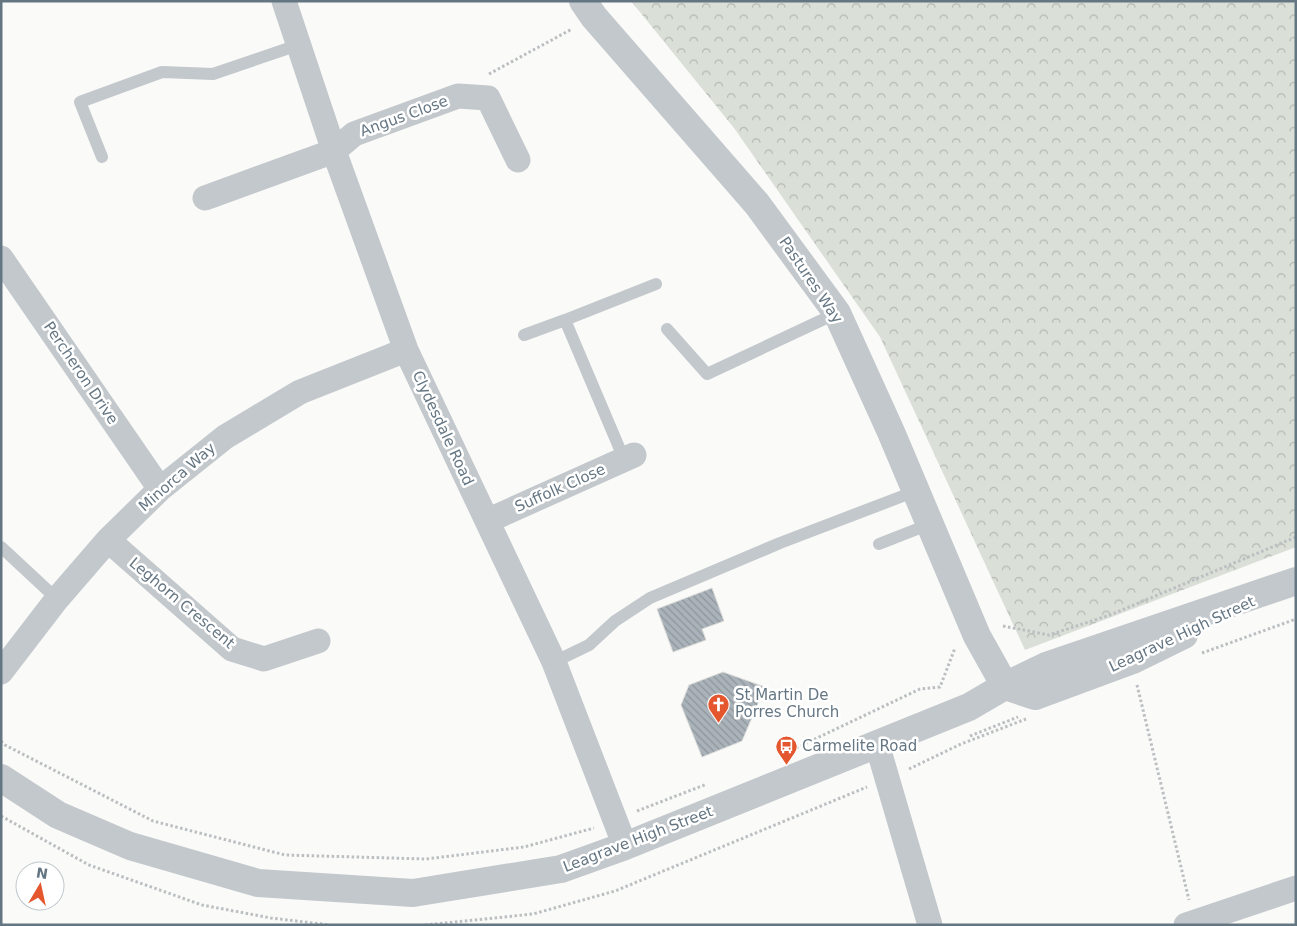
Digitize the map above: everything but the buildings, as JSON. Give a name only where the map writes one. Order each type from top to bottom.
[{"type":"street","name":"Clydesdale Road","points":[[284,1],[334,150],[406,350],[554,662],[625,846]]},
{"type":"street","name":"Pastures Way","points":[[589,9],[757,204],[836,313],[891,432],[977,636],[1005,686]]},
{"type":"street","name":"Angus Close","points":[[205,198],[334,150],[354,134],[458,96],[488,98],[518,160]]},
{"type":"street","name":"Percheron Drive","points":[[1,258],[160,489]]},
{"type":"street","name":"Minorca Way","points":[[1,672],[57,599],[108,540],[160,489],[225,437],[300,392],[406,350]]},
{"type":"street","name":"Suffolk Close","points":[[487,521],[629,457]]},
{"type":"street","name":"Leghorn Crescent","points":[[108,540],[232,649],[264,659],[318,641]]},
{"type":"street","name":"Leagrave High Street","points":[[1,778],[58,815],[130,846],[258,883],[413,893],[560,869],[625,846],[969,707],[1005,686],[1046,666],[1285,586]]},
{"type":"street","points":[[878,744],[930,925]]},
{"type":"street","points":[[1191,924],[1296,888]]},
{"type":"lane","points":[[102,157],[80,102],[162,72],[213,74],[298,45]]},
{"type":"lane","points":[[524,335],[656,284]]},
{"type":"lane","points":[[667,329],[707,374],[836,313]]},
{"type":"lane","points":[[565,320],[629,457]]},
{"type":"lane","points":[[554,662],[589,645],[615,621],[650,598],[780,543],[916,491]]},
{"type":"lane","points":[[879,544],[930,524]]},
{"type":"lane","points":[[1,547],[57,599]]},
{"type":"path","points":[[458,96],[475,81],[589,9]]},
{"type":"path","points":[[1003,626],[1049,635],[1110,615],[1296,537]]},
{"type":"path","points":[[792,750],[920,689],[940,687],[957,643]]},
{"type":"path","points":[[1136,678],[1191,924]]},
{"type":"path","points":[[959,739],[1025,714]]},
{"type":"path","points":[[1,741],[5,745],[153,821],[285,855],[426,859],[524,847],[597,827]]},
{"type":"path","points":[[638,811],[710,782]]},
{"type":"path","points":[[424,925],[533,914],[615,891],[869,786]]},
{"type":"path","points":[[1,816],[89,865],[202,905],[271,918],[330,925]]},
{"type":"green space","points":[[631,1],[1296,1],[1296,547],[1025,650],[880,337],[734,128]]},
{"type":"place","name":"St Martin De Porres Church","points":[[719,723]]},
{"type":"place","name":"Carmelite Road","points":[[786,765]]}]
